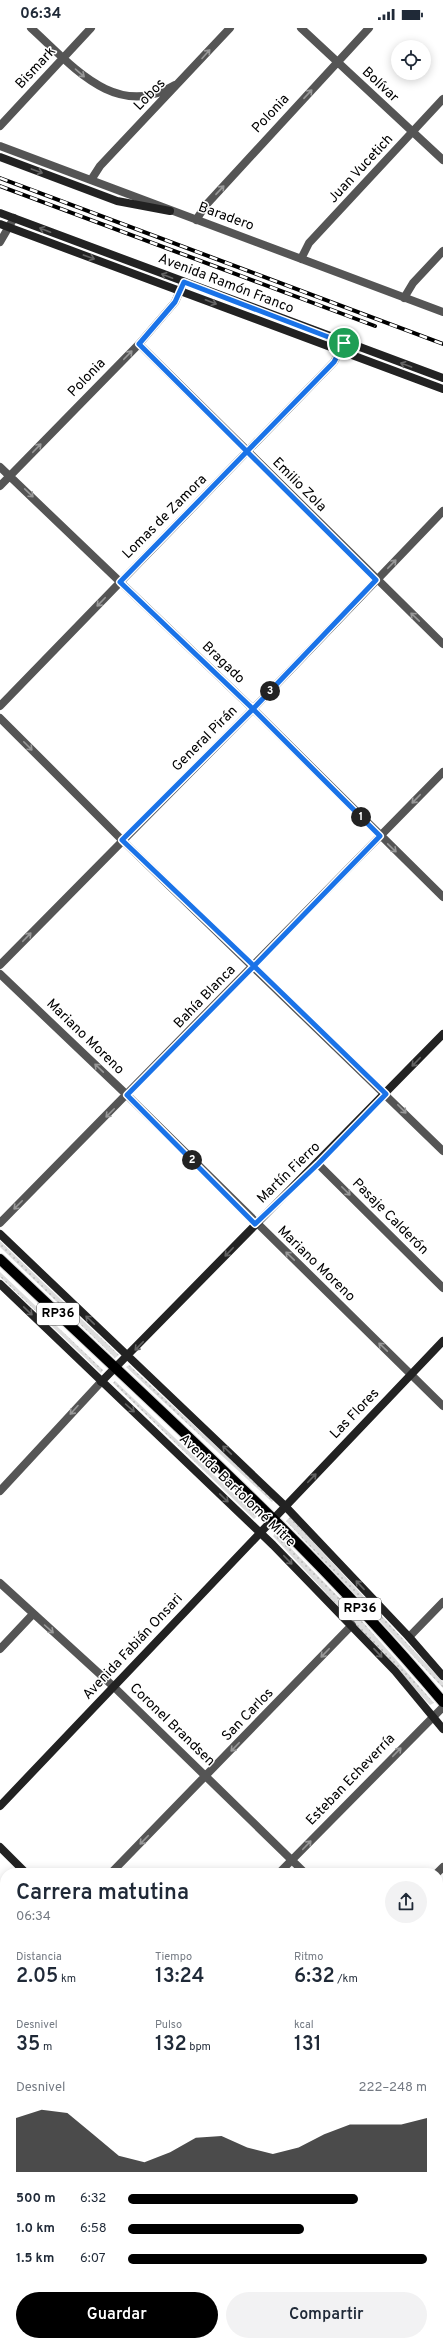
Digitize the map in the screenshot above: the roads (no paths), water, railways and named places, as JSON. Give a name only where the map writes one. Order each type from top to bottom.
[{"type":"main road","name":"Avenida Bartolomé Mitre","points":[[0,1259],[274,1519],[397,1647],[443,1702]]},
{"type":"street","points":[[31,28],[88,80],[111,92],[129,95],[153,93],[182,80]]},
{"type":"street","name":"Bismark","points":[[0,126],[91,28]]},
{"type":"street","name":"Lobos","points":[[91,180],[100,166],[230,28]]},
{"type":"street","name":"Bolívar","points":[[301,28],[443,160]]},
{"type":"street","name":"Polonia","points":[[196,220],[206,205],[369,28]]},
{"type":"street","points":[[153,93],[158,98],[158,105]]},
{"type":"street","name":"Juan Vucetich","points":[[301,258],[309,243],[443,99]]},
{"type":"street","name":"Baradero","points":[[0,146],[443,312]]},
{"type":"street","points":[[0,157],[117,201],[170,210]]},
{"type":"street","name":"Avenida Ramón Franco","points":[[0,213],[340,351],[443,389]]},
{"type":"street","points":[[0,242],[14,218]]},
{"type":"street","name":"Avenida Ramón Franco","points":[[0,224],[183,286],[443,378]]},
{"type":"street","points":[[404,298],[413,283],[443,251]]},
{"type":"street","name":"Polonia","points":[[0,486],[139,344],[175,302],[183,286]]},
{"type":"street","name":"Lomas de Zamora","points":[[0,706],[334,362],[344,343]]},
{"type":"street","name":"Emilio Zola","points":[[139,344],[376,580],[443,644]]},
{"type":"street","name":"Bragado","points":[[0,467],[11,475],[253,709],[443,897]]},
{"type":"street","name":"General Pirán","points":[[0,965],[253,709],[443,511]]},
{"type":"street","points":[[0,718],[122,840],[254,966],[443,1151]]},
{"type":"street","name":"Bahía Blanca","points":[[0,1223],[443,772]]},
{"type":"street","name":"Mariano Moreno","points":[[0,974],[127,1095],[255,1224],[443,1406]]},
{"type":"street","name":"Martín Fierro","points":[[101,1382],[255,1224],[318,1164],[443,1034]]},
{"type":"street","name":"Pasaje Calderón","points":[[318,1164],[443,1288]]},
{"type":"street","name":"Avenida Bartolomé Mitre","points":[[0,1234],[285,1506],[409,1637],[443,1676]]},
{"type":"street","name":"Avenida Bartolomé Mitre","points":[[0,1284],[101,1382],[260,1532],[352,1625],[395,1671],[443,1729]]},
{"type":"street","name":"Las Flores","points":[[285,1506],[443,1341]]},
{"type":"street","points":[[0,1491],[101,1382]]},
{"type":"street","name":"Avenida Fabián Onsari","points":[[0,1806],[285,1506]]},
{"type":"street","name":"Coronel Brandsen","points":[[0,1583],[114,1687],[300,1868]]},
{"type":"street","points":[[409,1637],[443,1602]]},
{"type":"street","points":[[0,1649],[33,1614]]},
{"type":"street","name":"San Carlos","points":[[116,1868],[207,1776],[352,1625]]},
{"type":"street","name":"Esteban Echeverría","points":[[285,1868],[432,1716],[443,1707]]},
{"type":"street","points":[[0,1847],[21,1868]]},
{"type":"railway","points":[[0,178],[443,344]]},
{"type":"railway","points":[[0,186],[375,326]]}]
